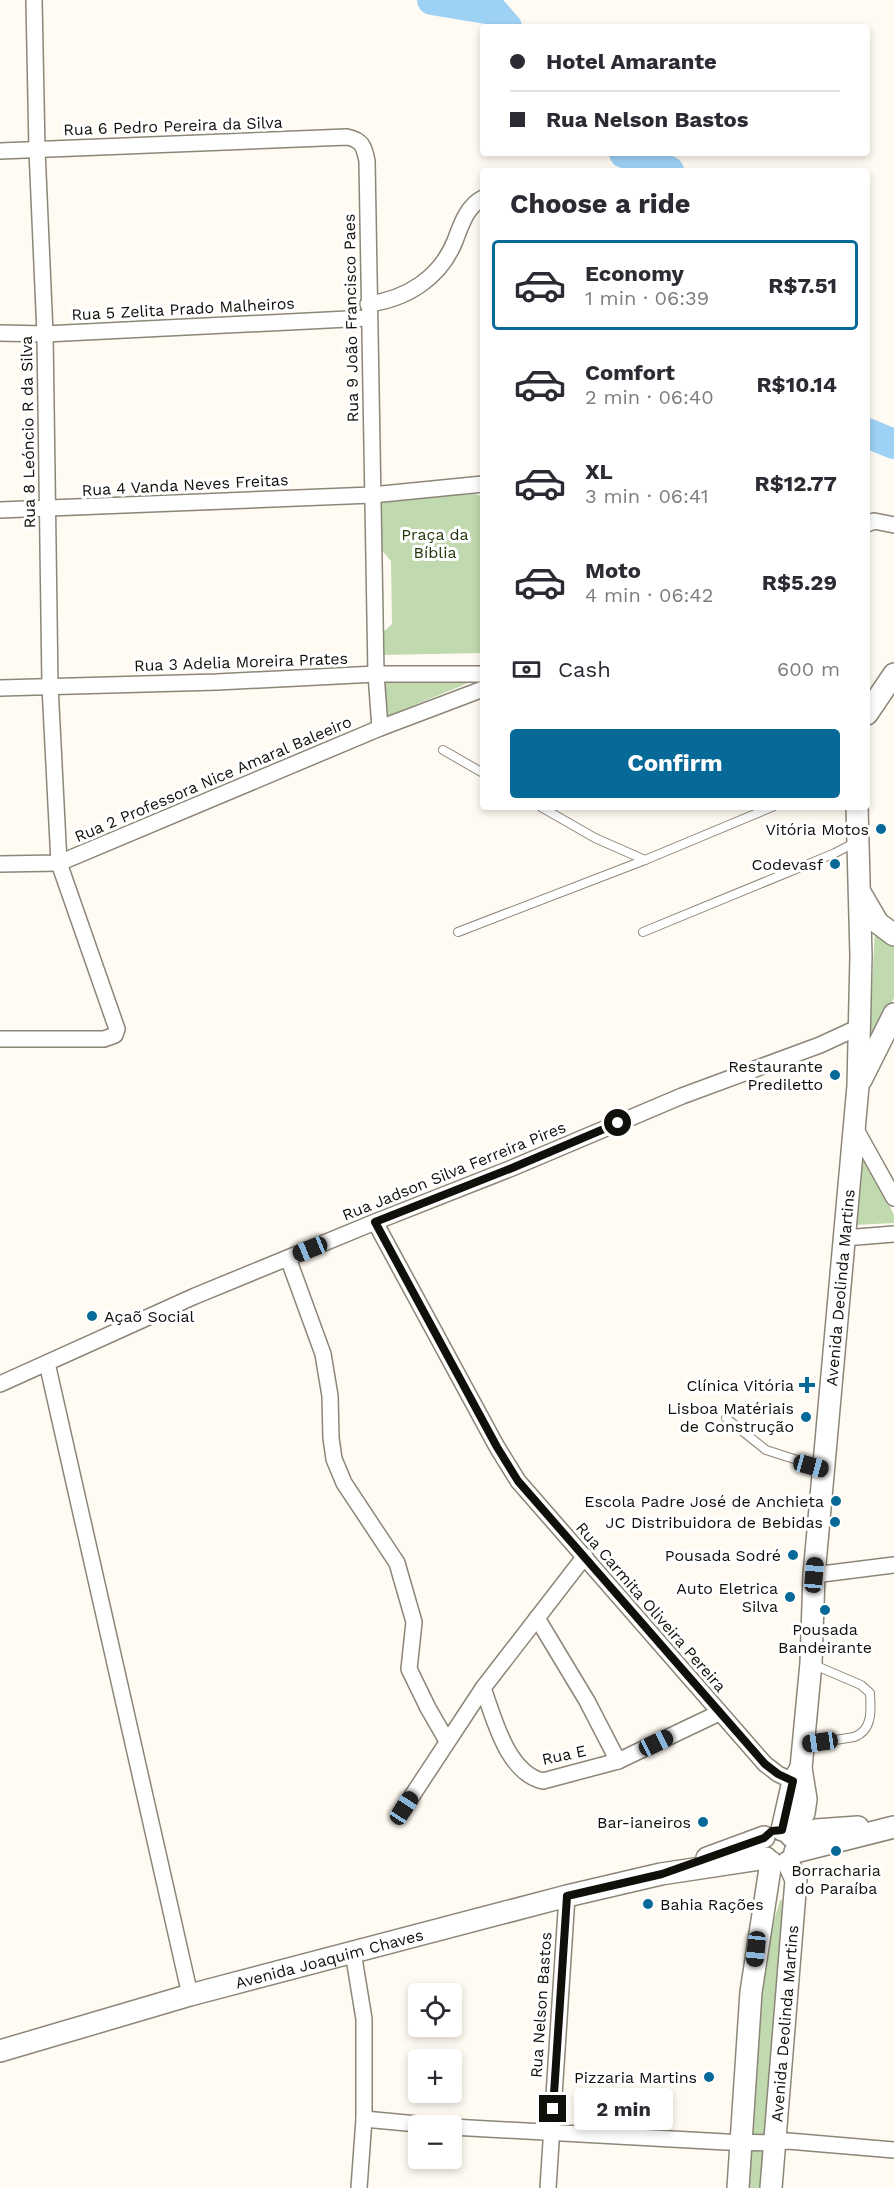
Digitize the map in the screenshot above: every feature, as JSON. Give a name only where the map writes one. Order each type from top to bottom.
[{"type":"main road","points":[[870,710],[894,674]]},
{"type":"main road","name":"Avenida Deolinda Martins","points":[[738,2188],[751,1992],[781,1847],[804,1813],[806,1799],[805,1784],[797,1774],[803,1745],[811,1663],[814,1575],[858,1086],[861,968],[857,810]]},
{"type":"main road","points":[[859,891],[878,923],[894,935]]},
{"type":"main road","points":[[858,1086],[894,1014]]},
{"type":"main road","name":"Avenida Joaquim Chaves","points":[[0,2050],[190,1995],[567,1896],[781,1847],[816,1830],[890,1828]]},
{"type":"main road","name":"Avenida Deolinda Martins","points":[[771,2188],[796,1880],[781,1847]]},
{"type":"street","name":"Rua 8 Leóncio R da Silva","points":[[0,1039],[104,1038],[116,1035],[117,1029],[59,863],[50,686],[45,333],[37,150],[34,0]]},
{"type":"street","name":"Rua 6 Pedro Pereira da Silva","points":[[0,151],[346,137],[361,142]]},
{"type":"street","name":"Rua 9 João Francisco Paes","points":[[361,142],[367,161],[376,674],[380,728]]},
{"type":"street","name":"Rua 5 Zelita Prado Malheiros","points":[[0,333],[45,333],[368,311],[380,302],[410,292],[426,282],[448,255],[469,210],[480,199]]},
{"type":"street","name":"Rua 4 Vanda Neves Freitas","points":[[0,510],[46,510],[372,495],[480,484]]},
{"type":"street","points":[[870,523],[874,521],[894,525]]},
{"type":"street","name":"Rua 3 Adelia Moreira Prates","points":[[0,688],[217,682],[376,674],[480,674]]},
{"type":"street","name":"Rua 2 Professora Nice Amaral Baleeiro","points":[[59,863],[380,728],[480,690]]},
{"type":"street","points":[[0,864],[59,863]]},
{"type":"street","name":"Rua Jadson Silva Ferreira Pires","points":[[0,1384],[195,1296],[512,1168],[682,1096],[820,1045],[859,1027]]},
{"type":"street","points":[[854,1126],[894,1198]]},
{"type":"street","name":"Rua Carmita Oliveira Pereira","points":[[375,1222],[507,1464],[526,1490],[765,1764],[778,1774],[797,1774]]},
{"type":"street","points":[[844,1238],[894,1234]]},
{"type":"street","points":[[288,1258],[323,1354],[330,1396],[334,1459],[344,1483],[397,1563],[414,1622],[409,1670],[447,1741]]},
{"type":"street","points":[[47,1362],[190,1995]]},
{"type":"street","points":[[404,1808],[483,1688],[585,1556]]},
{"type":"street","points":[[814,1575],[894,1565]]},
{"type":"street","points":[[537,1618],[583,1693],[618,1761]]},
{"type":"street","name":"Rua E","points":[[483,1688],[489,1709],[512,1758],[521,1770],[532,1778],[543,1780],[618,1761],[719,1713]]},
{"type":"street","name":"Rua Nelson Bastos","points":[[548,2188],[567,1896]]},
{"type":"street","points":[[353,1952],[364,2019],[364,2119],[359,2188]]},
{"type":"street","points":[[364,2119],[408,2123]]},
{"type":"street","points":[[462,2128],[774,2143],[788,2141],[894,2150]]},
{"type":"lane","points":[[443,750],[480,771]]},
{"type":"lane","points":[[546,810],[595,838],[645,860]]},
{"type":"lane","points":[[458,932],[645,860],[765,810]]},
{"type":"lane","points":[[643,932],[835,853],[858,841]]},
{"type":"lane","points":[[726,1418],[766,1450],[824,1469]]},
{"type":"lane","points":[[803,1745],[862,1734],[869,1726],[871,1708],[870,1693],[861,1685],[811,1663]]},
{"type":"green space","name":"Praça da Bíblia","points":[[480,496],[480,653],[380,655],[381,634],[392,624],[391,561],[380,548],[379,497]]},
{"type":"green space","points":[[480,677],[373,722],[368,679]]},
{"type":"green space","points":[[875,930],[894,941],[894,998],[869,1045]]},
{"type":"green space","points":[[860,1143],[894,1215],[894,1223],[854,1225]]},
{"type":"green space","points":[[780,1900],[785,1901],[765,2188],[746,2188],[756,2045],[766,1948]]},
{"type":"waterway","points":[[432,0],[492,10],[504,24]]},
{"type":"waterway","points":[[632,156],[662,168]]},
{"type":"waterway","points":[[870,434],[894,444]]},
{"type":"place","name":"Vitória Motos","points":[[881,829]]},
{"type":"place","name":"Codevasf","points":[[835,864]]},
{"type":"place","name":"Restaurante Prediletto","points":[[835,1075]]},
{"type":"place","name":"Açaõ Social","points":[[92,1316]]},
{"type":"place","name":"Clínica Vitória","points":[[807,1385]]},
{"type":"place","name":"Lisboa Matériais de Construção","points":[[806,1417]]},
{"type":"place","name":"Escola Padre José de Anchieta","points":[[836,1501]]},
{"type":"place","name":"JC Distribuidora de Bebidas","points":[[835,1522]]},
{"type":"place","name":"Pousada Sodré","points":[[793,1555]]},
{"type":"place","name":"Auto Eletrica Silva","points":[[790,1597]]},
{"type":"place","name":"Pousada Bandeirante","points":[[825,1610]]},
{"type":"place","name":"Bar-ianeiros","points":[[703,1822]]},
{"type":"place","name":"Borracharia do Paraíba","points":[[836,1851]]},
{"type":"place","name":"Bahia Rações","points":[[648,1904]]},
{"type":"place","name":"Pizzaria Martins","points":[[709,2077]]},
{"type":"route","points":[[553,2109],[567,1896],[662,1874],[764,1838],[772,1831],[782,1830],[793,1781],[778,1774],[765,1764],[518,1481],[497,1447],[375,1222],[618,1123]]}]
